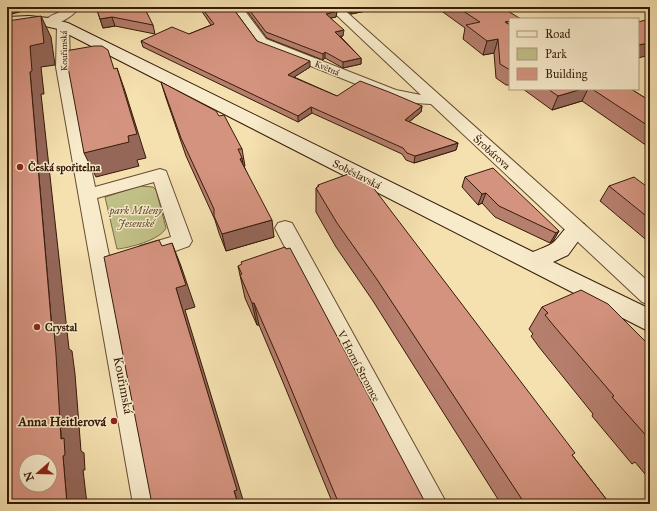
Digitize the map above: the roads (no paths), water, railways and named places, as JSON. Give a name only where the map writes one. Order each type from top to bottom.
[{"type":"main road","points":[[7,21],[26,19],[57,23]]},
{"type":"main road","points":[[7,31],[57,23]]},
{"type":"main road","name":"Soběslavská","points":[[57,23],[650,321]]},
{"type":"main road","points":[[531,262],[560,249],[577,229]]},
{"type":"street","points":[[57,23],[74,7]]},
{"type":"street","name":"Květná","points":[[236,7],[262,42],[391,93],[414,99],[436,100]]},
{"type":"street","name":"Šrobárova","points":[[334,7],[650,296]]},
{"type":"street","name":"Kouřimská","points":[[57,23],[63,67],[88,195],[116,261],[147,504]]},
{"type":"street","points":[[88,195],[160,175],[182,241],[116,261]]},
{"type":"street","name":"V Horní Stromce","points":[[285,228],[432,504]]},
{"type":"place","name":"Česká spořitelna","points":[[20,167]]},
{"type":"place","name":"Crystal","points":[[37,327]]},
{"type":"place","name":"Anna Heitlerová","points":[[114,421]]},
{"type":"park label","name":"park Mileny Jesenské","points":[[136,216]]}]
